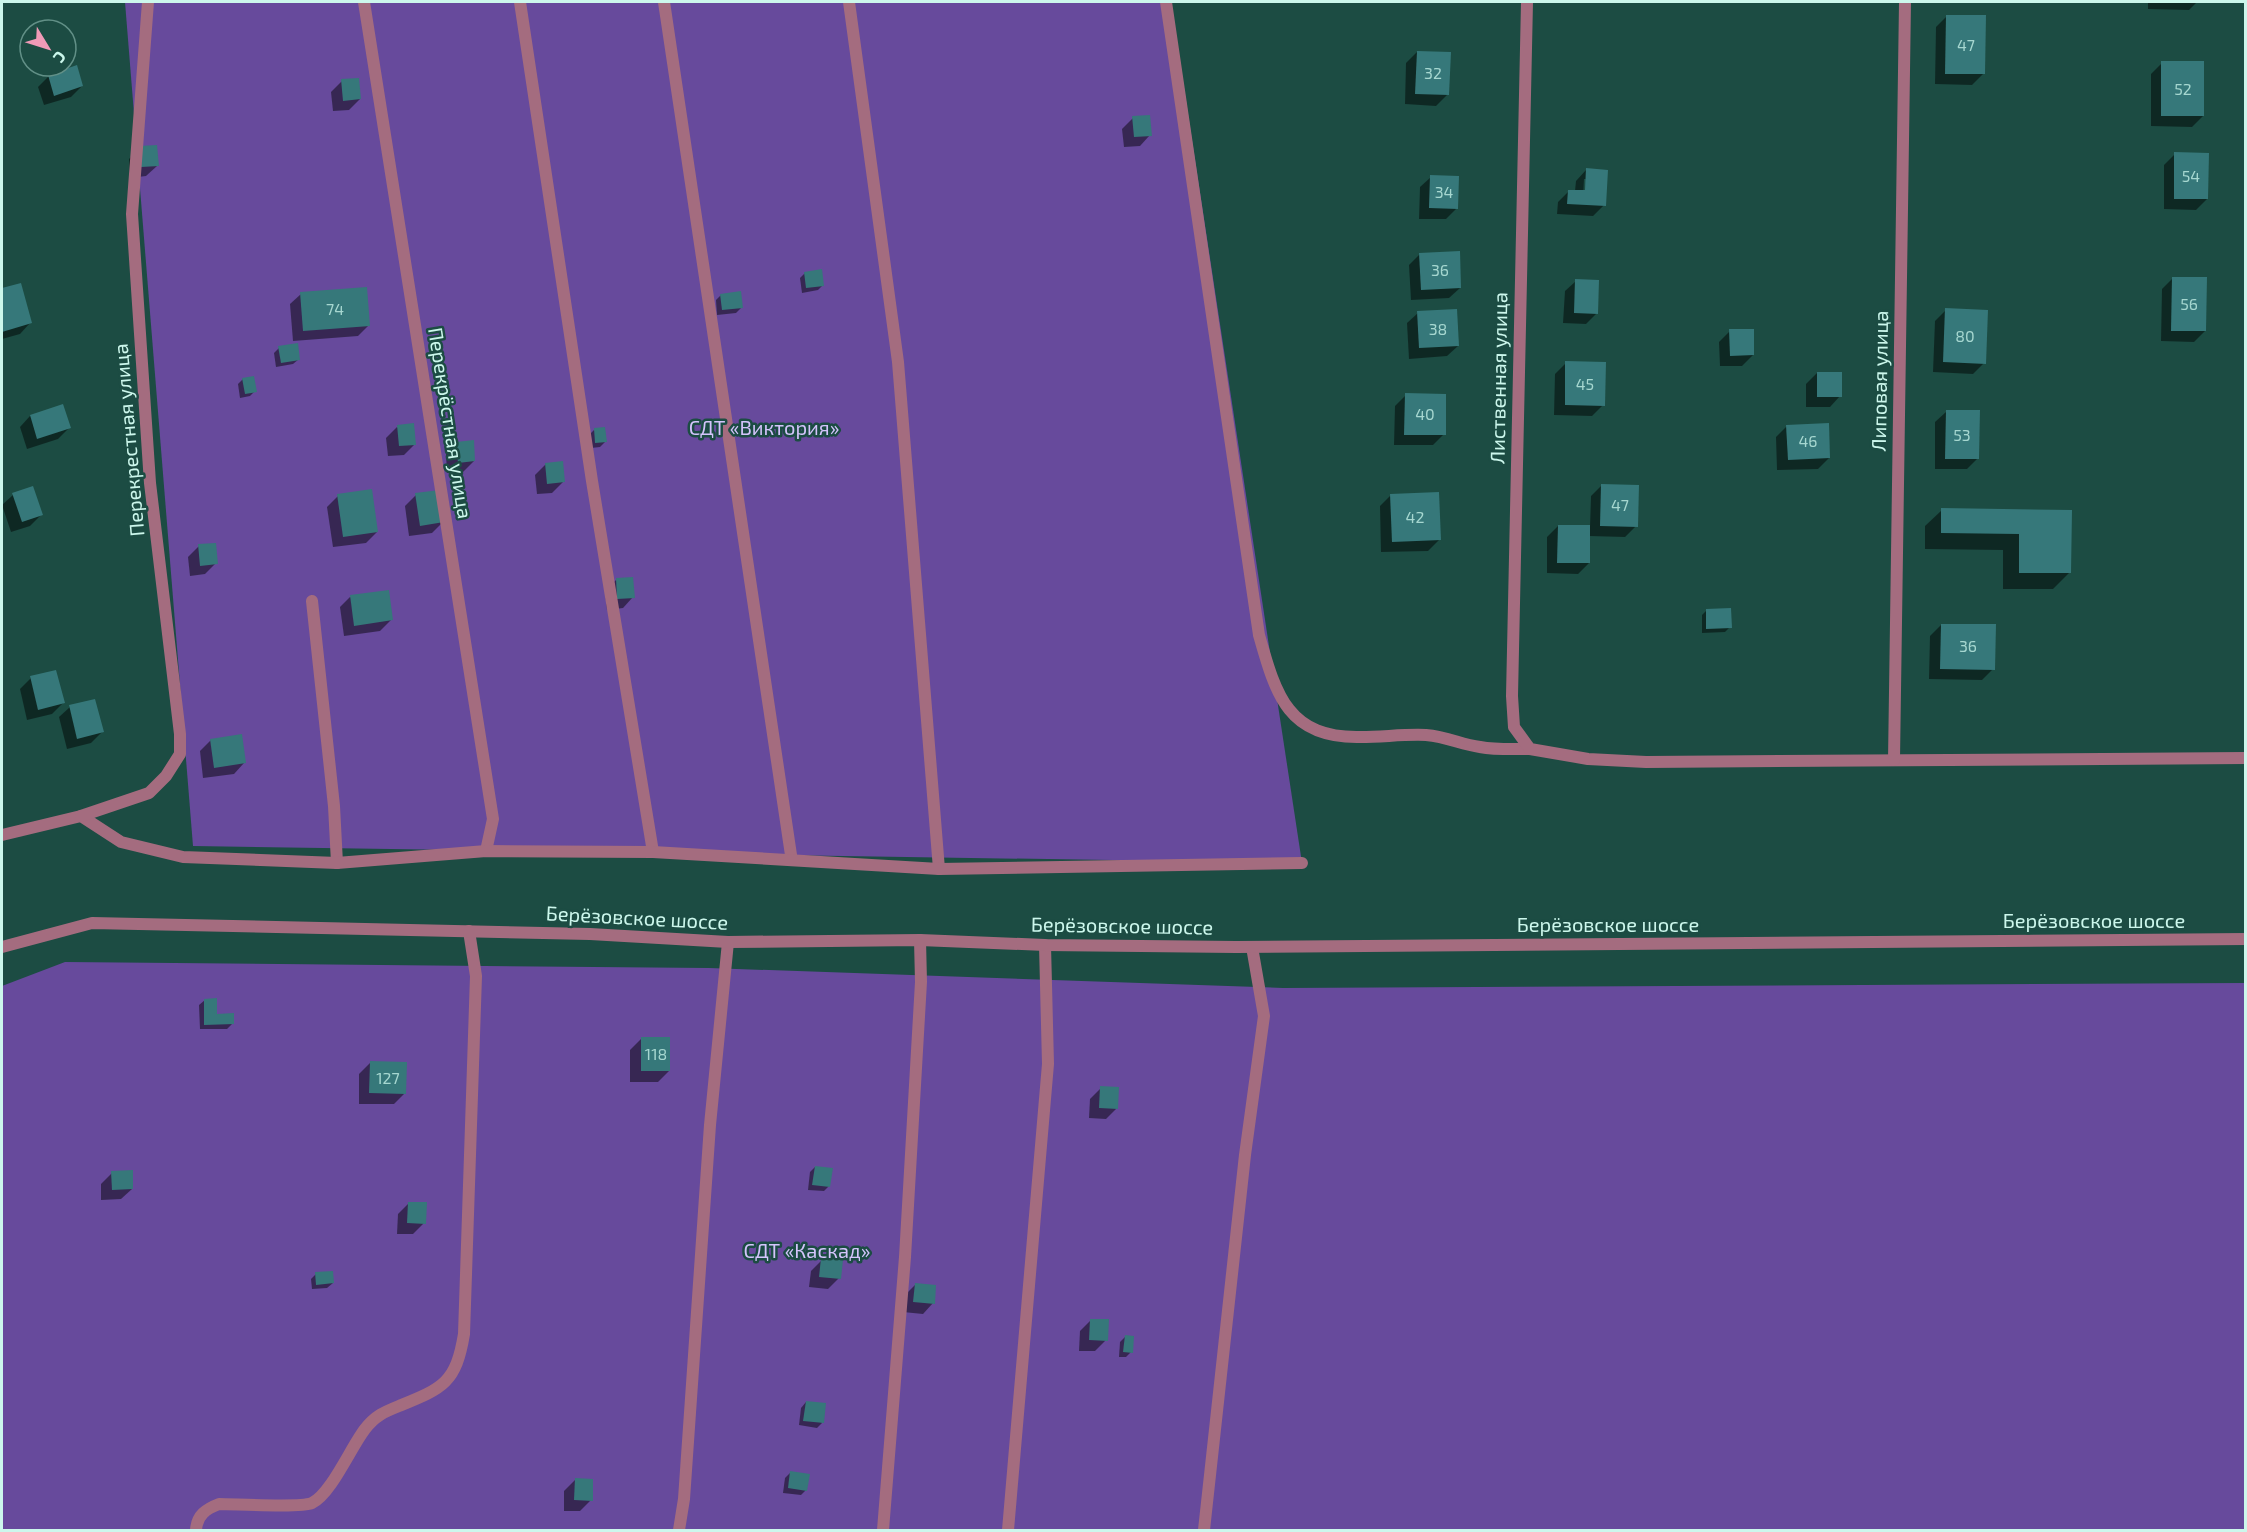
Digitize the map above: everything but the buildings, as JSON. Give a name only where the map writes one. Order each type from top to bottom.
[{"type":"street","name":"Перекрестная улица","points":[[2,835],[81,816],[150,793],[166,777],[180,754],[180,734],[150,483],[132,214],[148,2]]},
{"type":"street","name":"Перекрёстная улица","points":[[364,2],[493,819],[486,851]]},
{"type":"street","points":[[520,2],[592,481],[653,852]]},
{"type":"street","points":[[664,2],[791,855]]},
{"type":"street","points":[[849,2],[898,362],[939,869]]},
{"type":"street","points":[[1166,2],[1259,635],[1270,675],[1287,709],[1306,726],[1328,735],[1358,738],[1444,736],[1478,747],[1530,749],[1588,759],[1646,762],[1786,763],[1894,760],[2246,758]]},
{"type":"street","name":"Лиственная улица","points":[[1527,2],[1512,696],[1514,727],[1530,749]]},
{"type":"street","name":"Липовая улица","points":[[1894,760],[1905,2]]},
{"type":"street","points":[[312,601],[334,806],[337,863]]},
{"type":"street","points":[[81,816],[121,842],[183,857],[337,863],[486,851],[653,852],[939,869],[1302,863]]},
{"type":"street","name":"Берёзовское шоссе","points":[[2,947],[92,923],[590,934],[728,942],[920,940],[1045,945],[1252,947],[2246,939]]},
{"type":"street","points":[[196,1530],[196,1524],[205,1509],[219,1504],[311,1504],[325,1492],[375,1416],[427,1395],[447,1381],[460,1360],[464,1334],[476,976],[469,931]]},
{"type":"street","points":[[883,1530],[906,1233],[921,982],[920,940]]},
{"type":"street","points":[[680,1530],[710,1125],[728,942]]},
{"type":"street","points":[[1008,1530],[1048,1064],[1045,945]]},
{"type":"street","points":[[1204,1530],[1245,1155],[1264,1016],[1252,947]]},
{"type":"green space","name":"СДТ «Виктория»","points":[[125,2],[1171,2],[1302,863],[193,846]]},
{"type":"green space","name":"СДТ «Каскад»","points":[[65,962],[709,968],[1283,988],[2245,983],[2245,1530],[2,1530],[2,986]]}]
